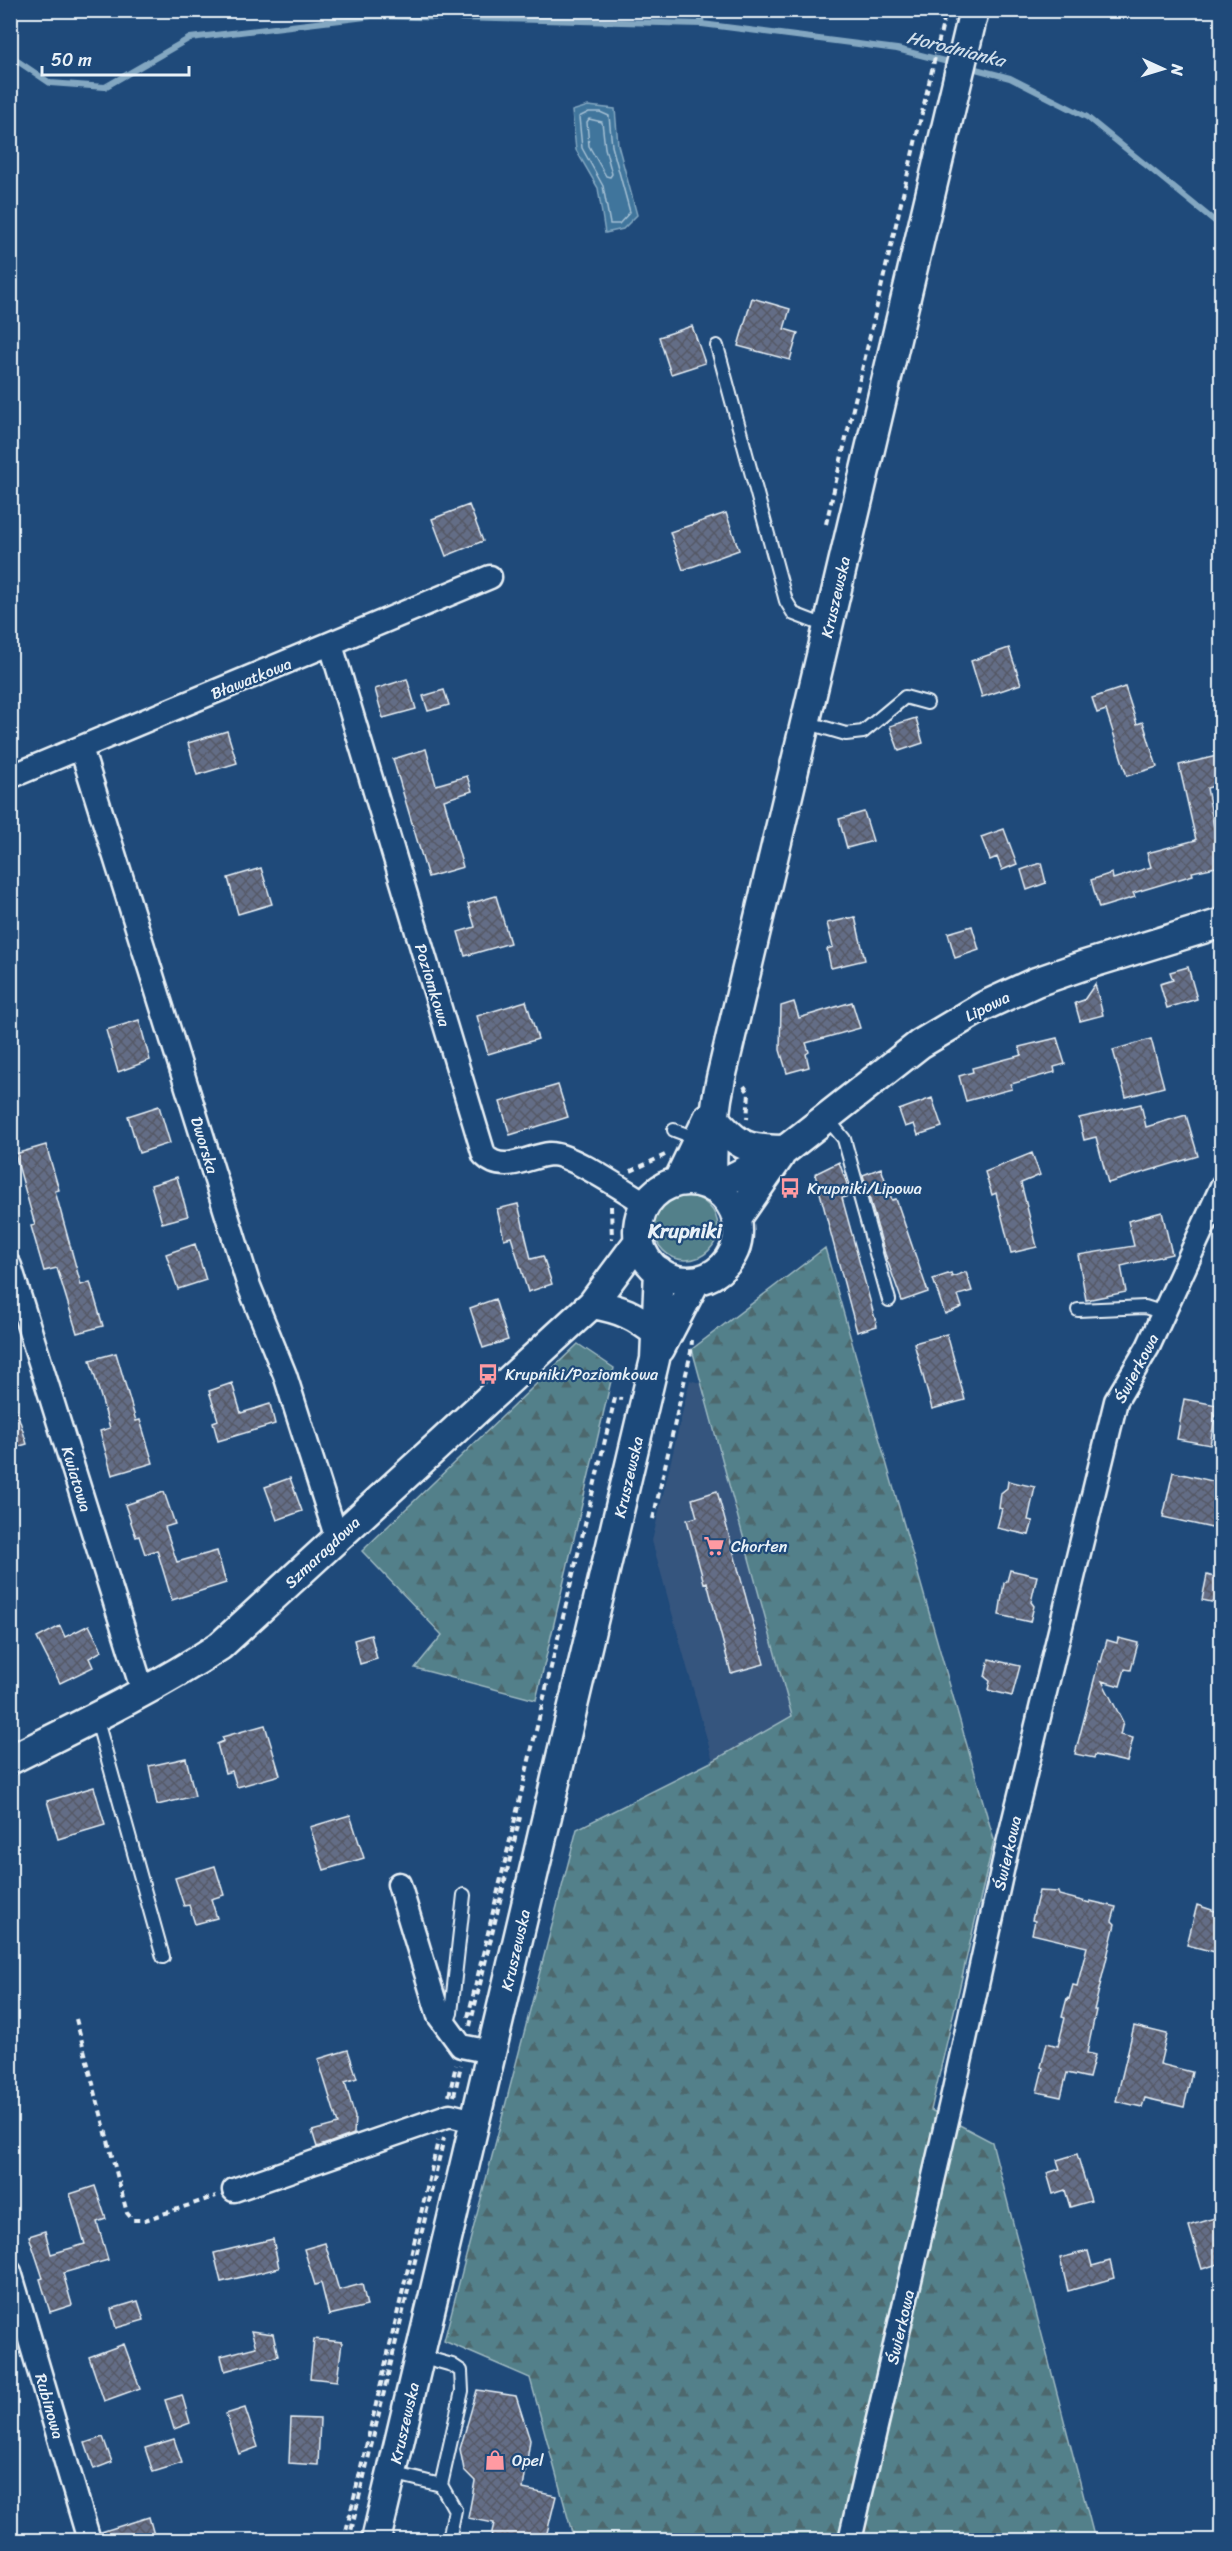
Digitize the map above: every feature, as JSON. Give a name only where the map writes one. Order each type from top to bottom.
[{"type":"street","name":"Kruszewska","points":[[678,1181],[701,1122],[805,722],[955,92],[961,24]]},
{"type":"street","name":"Bławatkowa","points":[[10,777],[490,577]]},
{"type":"street","name":"Poziomkowa","points":[[331,645],[484,1155],[490,1161],[507,1165],[552,1154],[568,1157],[645,1203]]},
{"type":"street","name":"Dworska","points":[[81,748],[249,1286],[285,1375],[336,1539]]},
{"type":"street","name":"Lipowa","points":[[713,1188],[785,1150],[920,1044],[984,1006],[1036,982],[1221,923]]},
{"type":"street","name":"Kruszewska","points":[[701,1122],[712,1157],[713,1188]]},
{"type":"street","points":[[701,1122],[758,1150],[785,1150]]},
{"type":"street","name":"Lipowa","points":[[737,1218],[754,1190],[785,1150]]},
{"type":"street","points":[[693,1180],[713,1188],[728,1201],[737,1218],[737,1239],[729,1258],[715,1273],[695,1282],[674,1279],[659,1271],[625,1242],[638,1221],[645,1203],[663,1186],[678,1181],[693,1180]]},
{"type":"street","name":"Świerkowa","points":[[850,2541],[951,2105],[1007,1848],[1116,1401],[1148,1347],[1221,1186]]},
{"type":"street","name":"Szmaragdowa","points":[[596,1300],[625,1242]]},
{"type":"street","name":"Kwiatowa","points":[[10,1266],[143,1692]]},
{"type":"street","name":"Kruszewska","points":[[376,2541],[656,1346],[659,1271]]},
{"type":"street","name":"Szmaragdowa","points":[[10,1760],[143,1692],[220,1646],[596,1300],[659,1271]]},
{"type":"street","name":"Kruszewska","points":[[656,1346],[695,1282]]},
{"type":"street","points":[[596,1300],[628,1313],[656,1346]]},
{"type":"street","points":[[399,1884],[439,2016],[461,2046],[491,2052]]},
{"type":"street","points":[[234,2190],[450,2115],[474,2121]]},
{"type":"street","name":"Rubinowa","points":[[10,2271],[89,2541]]},
{"type":"lane","points":[[717,346],[786,601],[794,614],[828,627]]},
{"type":"lane","points":[[805,722],[846,734],[863,732],[905,697],[927,703]]},
{"type":"lane","points":[[826,1117],[844,1139],[890,1300]]},
{"type":"lane","points":[[1078,1310],[1145,1307],[1164,1313]]},
{"type":"lane","points":[[96,1717],[163,1957]]},
{"type":"lane","points":[[446,2026],[451,2013],[464,1895]]},
{"type":"lane","points":[[420,2356],[453,2365],[461,2371],[462,2391],[441,2485],[456,2510],[449,2541]]},
{"type":"lane","points":[[392,2473],[441,2485]]},
{"type":"path","points":[[930,79],[961,24],[946,10]]},
{"type":"path","points":[[629,1173],[640,1165],[673,1152]]},
{"type":"path","points":[[613,1197],[609,1212],[625,1242]]},
{"type":"path","points":[[653,1519],[693,1337]]},
{"type":"path","points":[[344,2541],[615,1398],[620,1399]]},
{"type":"path","points":[[76,2019],[127,2213],[133,2220],[145,2220],[234,2190]]},
{"type":"shaded area","points":[[690,1380],[700,1383],[792,1717],[713,1761],[652,1541]]},
{"type":"green space","points":[[686,1196],[698,1198],[709,1205],[716,1216],[718,1228],[716,1240],[709,1251],[698,1258],[686,1260],[674,1258],[663,1251],[656,1240],[654,1228],[656,1216],[663,1205],[674,1198]]},
{"type":"green space","points":[[825,1248],[994,1840],[931,2110],[992,2142],[1095,2540],[574,2540],[530,2378],[444,2341],[577,1829],[713,1761],[792,1716],[692,1349]]},
{"type":"green space","points":[[578,1344],[614,1368],[536,1700],[415,1668],[442,1635],[362,1551]]},
{"type":"water","points":[[588,106],[615,109],[618,145],[637,215],[623,229],[605,233],[598,188],[576,150],[572,111]]},
{"type":"building","points":[[752,298],[790,309],[784,329],[798,333],[790,360],[738,346]]},
{"type":"building","points":[[692,326],[705,363],[671,374],[659,337]]},
{"type":"building","points":[[469,505],[483,541],[446,556],[432,519]]},
{"type":"building","points":[[726,513],[739,550],[683,570],[670,532]]},
{"type":"building","points":[[1009,648],[1021,684],[982,697],[971,661]]},
{"type":"building","points":[[407,679],[416,709],[383,718],[375,689]]},
{"type":"building","points":[[1125,687],[1137,724],[1143,722],[1157,767],[1127,776],[1106,710],[1097,713],[1092,698]]},
{"type":"building","points":[[444,690],[449,705],[428,711],[423,696]]},
{"type":"building","points":[[916,718],[923,743],[899,751],[890,726]]},
{"type":"building","points":[[227,731],[237,763],[197,775],[188,743]]},
{"type":"building","points":[[426,749],[436,785],[467,776],[472,791],[444,800],[463,867],[428,877],[393,759]]},
{"type":"building","points":[[1221,755],[1221,784],[1207,788],[1221,866],[1192,872],[1193,875],[1133,893],[1135,897],[1099,908],[1091,880],[1112,873],[1113,879],[1151,867],[1147,853],[1196,840],[1179,765]]},
{"type":"building","points":[[864,812],[873,841],[847,848],[839,819]]},
{"type":"building","points":[[1004,829],[1017,864],[1002,870],[997,857],[990,860],[981,837]]},
{"type":"building","points":[[1041,863],[1046,883],[1027,890],[1021,870]]},
{"type":"building","points":[[261,868],[272,904],[238,914],[228,878]]},
{"type":"building","points":[[496,896],[510,943],[465,956],[458,932],[475,927],[468,904]]},
{"type":"building","points":[[855,917],[865,960],[831,968],[827,949],[833,947],[827,923]]},
{"type":"building","points":[[972,926],[979,950],[955,958],[948,933]]},
{"type":"building","points":[[1188,967],[1197,999],[1167,1008],[1160,984],[1173,980],[1170,972]]},
{"type":"building","points":[[1095,984],[1103,1015],[1080,1021],[1075,1003],[1084,1000]]},
{"type":"building","points":[[526,1001],[538,1039],[488,1054],[477,1016]]},
{"type":"building","points":[[794,1002],[799,1018],[852,1002],[860,1028],[806,1043],[809,1052],[806,1054],[809,1067],[787,1073],[780,1050],[781,1006]]},
{"type":"building","points":[[139,1020],[150,1060],[118,1072],[106,1030]]},
{"type":"building","points":[[1057,1038],[1065,1064],[1054,1067],[1055,1072],[1011,1084],[1012,1089],[966,1101],[959,1076],[973,1072],[972,1068],[1022,1055],[1019,1047]]},
{"type":"building","points":[[1151,1039],[1164,1087],[1126,1097],[1113,1050]]},
{"type":"building","points":[[558,1085],[568,1117],[510,1135],[500,1102]]},
{"type":"building","points":[[932,1098],[942,1127],[918,1135],[914,1124],[905,1127],[899,1110]]},
{"type":"building","points":[[1141,1104],[1146,1127],[1186,1115],[1198,1156],[1108,1183],[1096,1137],[1084,1140],[1079,1118]]},
{"type":"building","points":[[159,1106],[170,1143],[139,1153],[128,1116]]},
{"type":"building","points":[[46,1145],[59,1190],[55,1191],[81,1285],[90,1282],[103,1326],[77,1333],[57,1268],[44,1271],[31,1226],[35,1225],[15,1154]]},
{"type":"building","points":[[1032,1153],[1040,1175],[1021,1183],[1037,1247],[1011,1253],[996,1193],[992,1195],[985,1172]]},
{"type":"building","points":[[839,1162],[851,1195],[842,1198],[877,1326],[857,1332],[815,1174]]},
{"type":"building","points":[[881,1168],[892,1200],[896,1199],[928,1292],[902,1301],[885,1254],[863,1175]]},
{"type":"building","points":[[177,1177],[188,1216],[162,1223],[151,1185]]},
{"type":"building","points":[[518,1204],[531,1259],[543,1256],[552,1284],[528,1292],[511,1237],[504,1239],[497,1209]]},
{"type":"building","points":[[1162,1212],[1172,1254],[1121,1266],[1126,1292],[1086,1300],[1078,1255],[1134,1246],[1128,1221]]},
{"type":"building","points":[[195,1244],[206,1280],[178,1289],[166,1254]]},
{"type":"building","points":[[966,1272],[972,1291],[958,1295],[962,1307],[945,1314],[933,1279],[951,1273],[952,1277]]},
{"type":"building","points":[[495,1299],[508,1340],[483,1348],[470,1308]]},
{"type":"building","points":[[947,1334],[965,1400],[932,1409],[914,1343]]},
{"type":"building","points":[[116,1353],[136,1421],[140,1420],[153,1463],[112,1475],[100,1431],[110,1428],[90,1360]]},
{"type":"building","points":[[232,1383],[241,1413],[270,1404],[275,1424],[218,1441],[213,1422],[218,1420],[209,1391]]},
{"type":"building","points":[[1184,1399],[1217,1405],[1210,1445],[1177,1439]]},
{"type":"building","points":[[10,1402],[14,1402],[27,1444],[10,1449]]},
{"type":"building","points":[[1173,1472],[1221,1483],[1221,1530],[1163,1517]]},
{"type":"building","points":[[290,1478],[302,1511],[277,1520],[265,1487]]},
{"type":"building","points":[[1008,1481],[1035,1487],[1028,1520],[1033,1521],[1029,1535],[997,1528],[1002,1509],[999,1508],[1001,1493],[1007,1488]]},
{"type":"building","points":[[717,1491],[764,1664],[731,1673],[707,1582],[704,1583],[687,1520],[697,1517],[692,1499]]},
{"type":"building","points":[[164,1492],[175,1524],[165,1527],[177,1562],[217,1551],[226,1583],[172,1600],[157,1550],[145,1554],[139,1536],[136,1537],[125,1505]]},
{"type":"building","points":[[1010,1570],[1037,1576],[1031,1602],[1034,1606],[1030,1622],[999,1615],[1004,1583],[1007,1581]]},
{"type":"building","points":[[1207,1575],[1221,1579],[1221,1604],[1202,1600]]},
{"type":"building","points":[[89,1625],[102,1651],[89,1658],[93,1667],[60,1683],[37,1638],[60,1626],[65,1637]]},
{"type":"building","points":[[371,1635],[377,1659],[360,1664],[354,1640]]},
{"type":"building","points":[[1118,1638],[1138,1643],[1131,1670],[1125,1669],[1120,1686],[1102,1681],[1123,1722],[1120,1735],[1133,1738],[1127,1762],[1095,1755],[1094,1758],[1075,1754],[1099,1661],[1101,1662],[1107,1640],[1117,1643]]},
{"type":"building","points":[[989,1659],[1020,1666],[1012,1696],[988,1690],[990,1681],[985,1677]]},
{"type":"building","points":[[265,1725],[280,1775],[237,1787],[232,1771],[225,1773],[217,1744],[224,1741],[222,1737]]},
{"type":"building","points":[[186,1758],[195,1796],[157,1805],[149,1766]]},
{"type":"building","points":[[94,1787],[105,1825],[58,1839],[47,1801]]},
{"type":"building","points":[[350,1815],[364,1858],[324,1870],[310,1827]]},
{"type":"building","points":[[215,1866],[224,1895],[211,1899],[217,1918],[195,1924],[189,1905],[184,1906],[175,1878]]},
{"type":"building","points":[[1039,1891],[1058,1892],[1059,1895],[1116,1907],[1112,1921],[1115,1924],[1094,2010],[1096,2010],[1087,2053],[1095,2055],[1089,2078],[1067,2073],[1061,2097],[1037,2092],[1043,2068],[1041,2067],[1047,2043],[1058,2046],[1067,1998],[1069,1999],[1073,1985],[1077,1986],[1087,1947],[1032,1934],[1035,1921],[1032,1920]]},
{"type":"building","points":[[1197,1905],[1221,1913],[1221,1939],[1218,1938],[1215,1952],[1187,1945]]},
{"type":"building","points":[[1134,2026],[1167,2034],[1160,2064],[1192,2072],[1184,2107],[1145,2098],[1142,2107],[1116,2101]]},
{"type":"building","points":[[348,2050],[357,2078],[345,2082],[355,2117],[354,2134],[317,2147],[312,2131],[338,2124],[318,2059]]},
{"type":"building","points":[[1077,2154],[1091,2201],[1070,2207],[1065,2190],[1053,2194],[1047,2173],[1060,2169],[1057,2160]]},
{"type":"building","points":[[95,2186],[106,2219],[97,2222],[108,2260],[63,2273],[72,2305],[50,2312],[40,2279],[43,2278],[29,2236],[45,2231],[51,2254],[85,2244],[70,2194]]},
{"type":"building","points":[[1221,2216],[1221,2263],[1202,2269],[1189,2226]]},
{"type":"building","points":[[273,2239],[279,2268],[221,2282],[214,2253]]},
{"type":"building","points":[[325,2243],[339,2290],[362,2284],[367,2306],[329,2315],[321,2283],[315,2285],[304,2249]]},
{"type":"building","points":[[1088,2251],[1092,2266],[1110,2261],[1114,2278],[1068,2291],[1060,2258]]},
{"type":"building","points":[[138,2301],[144,2320],[116,2328],[111,2309]]},
{"type":"building","points":[[251,2331],[273,2334],[278,2356],[225,2371],[221,2356],[256,2347]]},
{"type":"building","points":[[314,2339],[342,2342],[337,2381],[310,2378]]},
{"type":"building","points":[[124,2344],[140,2388],[104,2401],[89,2357]]},
{"type":"building","name":"Opel","points":[[477,2390],[516,2396],[530,2440],[523,2489],[556,2496],[545,2541],[490,2541],[494,2523],[468,2518],[475,2481],[464,2470],[460,2449]]},
{"type":"building","points":[[182,2395],[190,2423],[174,2429],[165,2400]]},
{"type":"building","points":[[245,2408],[258,2447],[239,2454],[226,2414]]},
{"type":"building","points":[[291,2418],[320,2419],[318,2465],[289,2463]]},
{"type":"building","points":[[103,2437],[112,2462],[94,2469],[85,2443]]},
{"type":"building","points":[[174,2439],[182,2463],[153,2472],[145,2448]]},
{"type":"building","points":[[149,2517],[154,2535],[135,2541],[102,2541],[101,2532]]},
{"type":"waterway","points":[[699,10],[702,24]]},
{"type":"waterway","name":"Horodnianka","points":[[10,56],[50,83],[105,87],[190,38],[374,16],[702,24],[897,49],[952,63]]},
{"type":"waterway","name":"Horodnianka","points":[[968,67],[1010,78],[1087,117],[1222,227]]},
{"type":"place","name":"Krupniki/Lipowa","points":[[790,1188]]},
{"type":"place","name":"Krupniki/Poziomkowa","points":[[488,1374]]},
{"type":"place","name":"Chorten","points":[[714,1546]]},
{"type":"place","name":"Opel","points":[[495,2460]]},
{"type":"district","name":"Krupniki","points":[[685,1231]]}]
